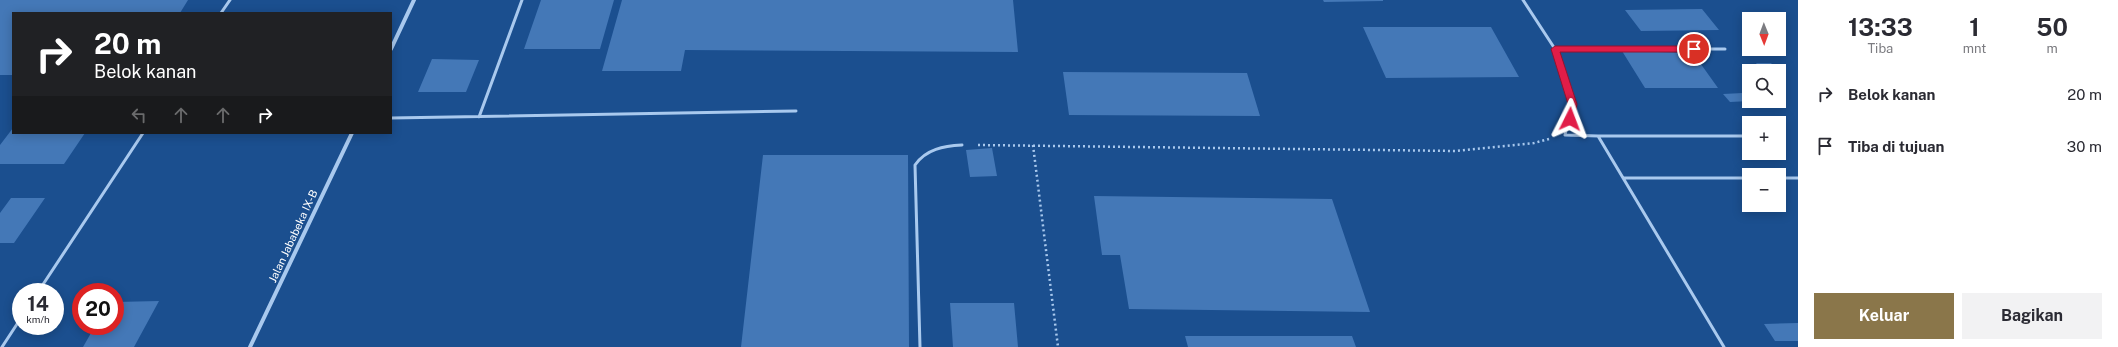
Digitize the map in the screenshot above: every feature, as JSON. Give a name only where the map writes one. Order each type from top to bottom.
[{"type":"street","points":[[392,47],[414,0]]},
{"type":"street","name":"Jalan Jababeka IX-B","points":[[250,347],[352,134]]},
{"type":"lane","points":[[222,12],[230,0]]},
{"type":"lane","points":[[479,117],[522,0]]},
{"type":"lane","points":[[1523,0],[1555,49],[1572,104],[1570,119],[1564,135],[1742,136]]},
{"type":"lane","points":[[1555,49],[1726,49]]},
{"type":"lane","points":[[392,118],[796,111]]},
{"type":"lane","points":[[44,283],[141,134]]},
{"type":"lane","points":[[1598,136],[1724,347]]},
{"type":"lane","points":[[920,347],[915,165],[918,160],[934,150],[945,146],[962,145]]},
{"type":"lane","points":[[1624,178],[1742,178]]},
{"type":"lane","points":[[1786,178],[1798,178]]},
{"type":"lane","points":[[2,347],[12,332]]},
{"type":"path","points":[[962,145],[1454,150],[1534,143],[1564,135]]},
{"type":"path","points":[[1033,145],[1058,347]]},
{"type":"building","points":[[0,0],[188,0],[181,12],[12,12],[12,75],[0,75]]},
{"type":"building","points":[[541,0],[614,0],[600,49],[524,49]]},
{"type":"building","points":[[622,0],[1013,0],[1018,52],[685,50],[681,71],[602,71]]},
{"type":"building","points":[[1323,0],[1383,0],[1383,1],[1324,2]]},
{"type":"building","points":[[1702,9],[1719,30],[1641,31],[1625,10]]},
{"type":"building","points":[[1363,27],[1491,27],[1519,77],[1386,78]]},
{"type":"building","points":[[1622,51],[1693,53],[1718,88],[1645,88]]},
{"type":"building","points":[[432,59],[479,60],[466,92],[418,92]]},
{"type":"building","points":[[1756,63],[1772,64],[1757,64]]},
{"type":"building","points":[[1063,72],[1247,73],[1260,116],[1069,115]]},
{"type":"building","points":[[1742,93],[1742,101],[1730,102],[1723,94]]},
{"type":"building","points":[[12,129],[12,134],[84,134],[64,164],[0,164],[0,145]]},
{"type":"building","points":[[992,148],[997,176],[970,177],[966,150]]},
{"type":"building","points":[[763,155],[908,155],[909,347],[741,347]]},
{"type":"building","points":[[1094,196],[1332,199],[1370,312],[1129,309],[1120,255],[1102,255]]},
{"type":"building","points":[[11,198],[45,198],[14,243],[0,243],[0,213]]},
{"type":"building","points":[[159,301],[134,347],[83,347],[90,335],[124,335],[124,302]]},
{"type":"building","points":[[950,303],[1014,303],[1018,347],[953,347]]},
{"type":"building","points":[[1798,323],[1798,341],[1775,341],[1764,324]]},
{"type":"building","points":[[1185,336],[1352,336],[1356,347],[1188,347]]},
{"type":"route","points":[[1570,119],[1572,104],[1555,49],[1694,49]]}]
